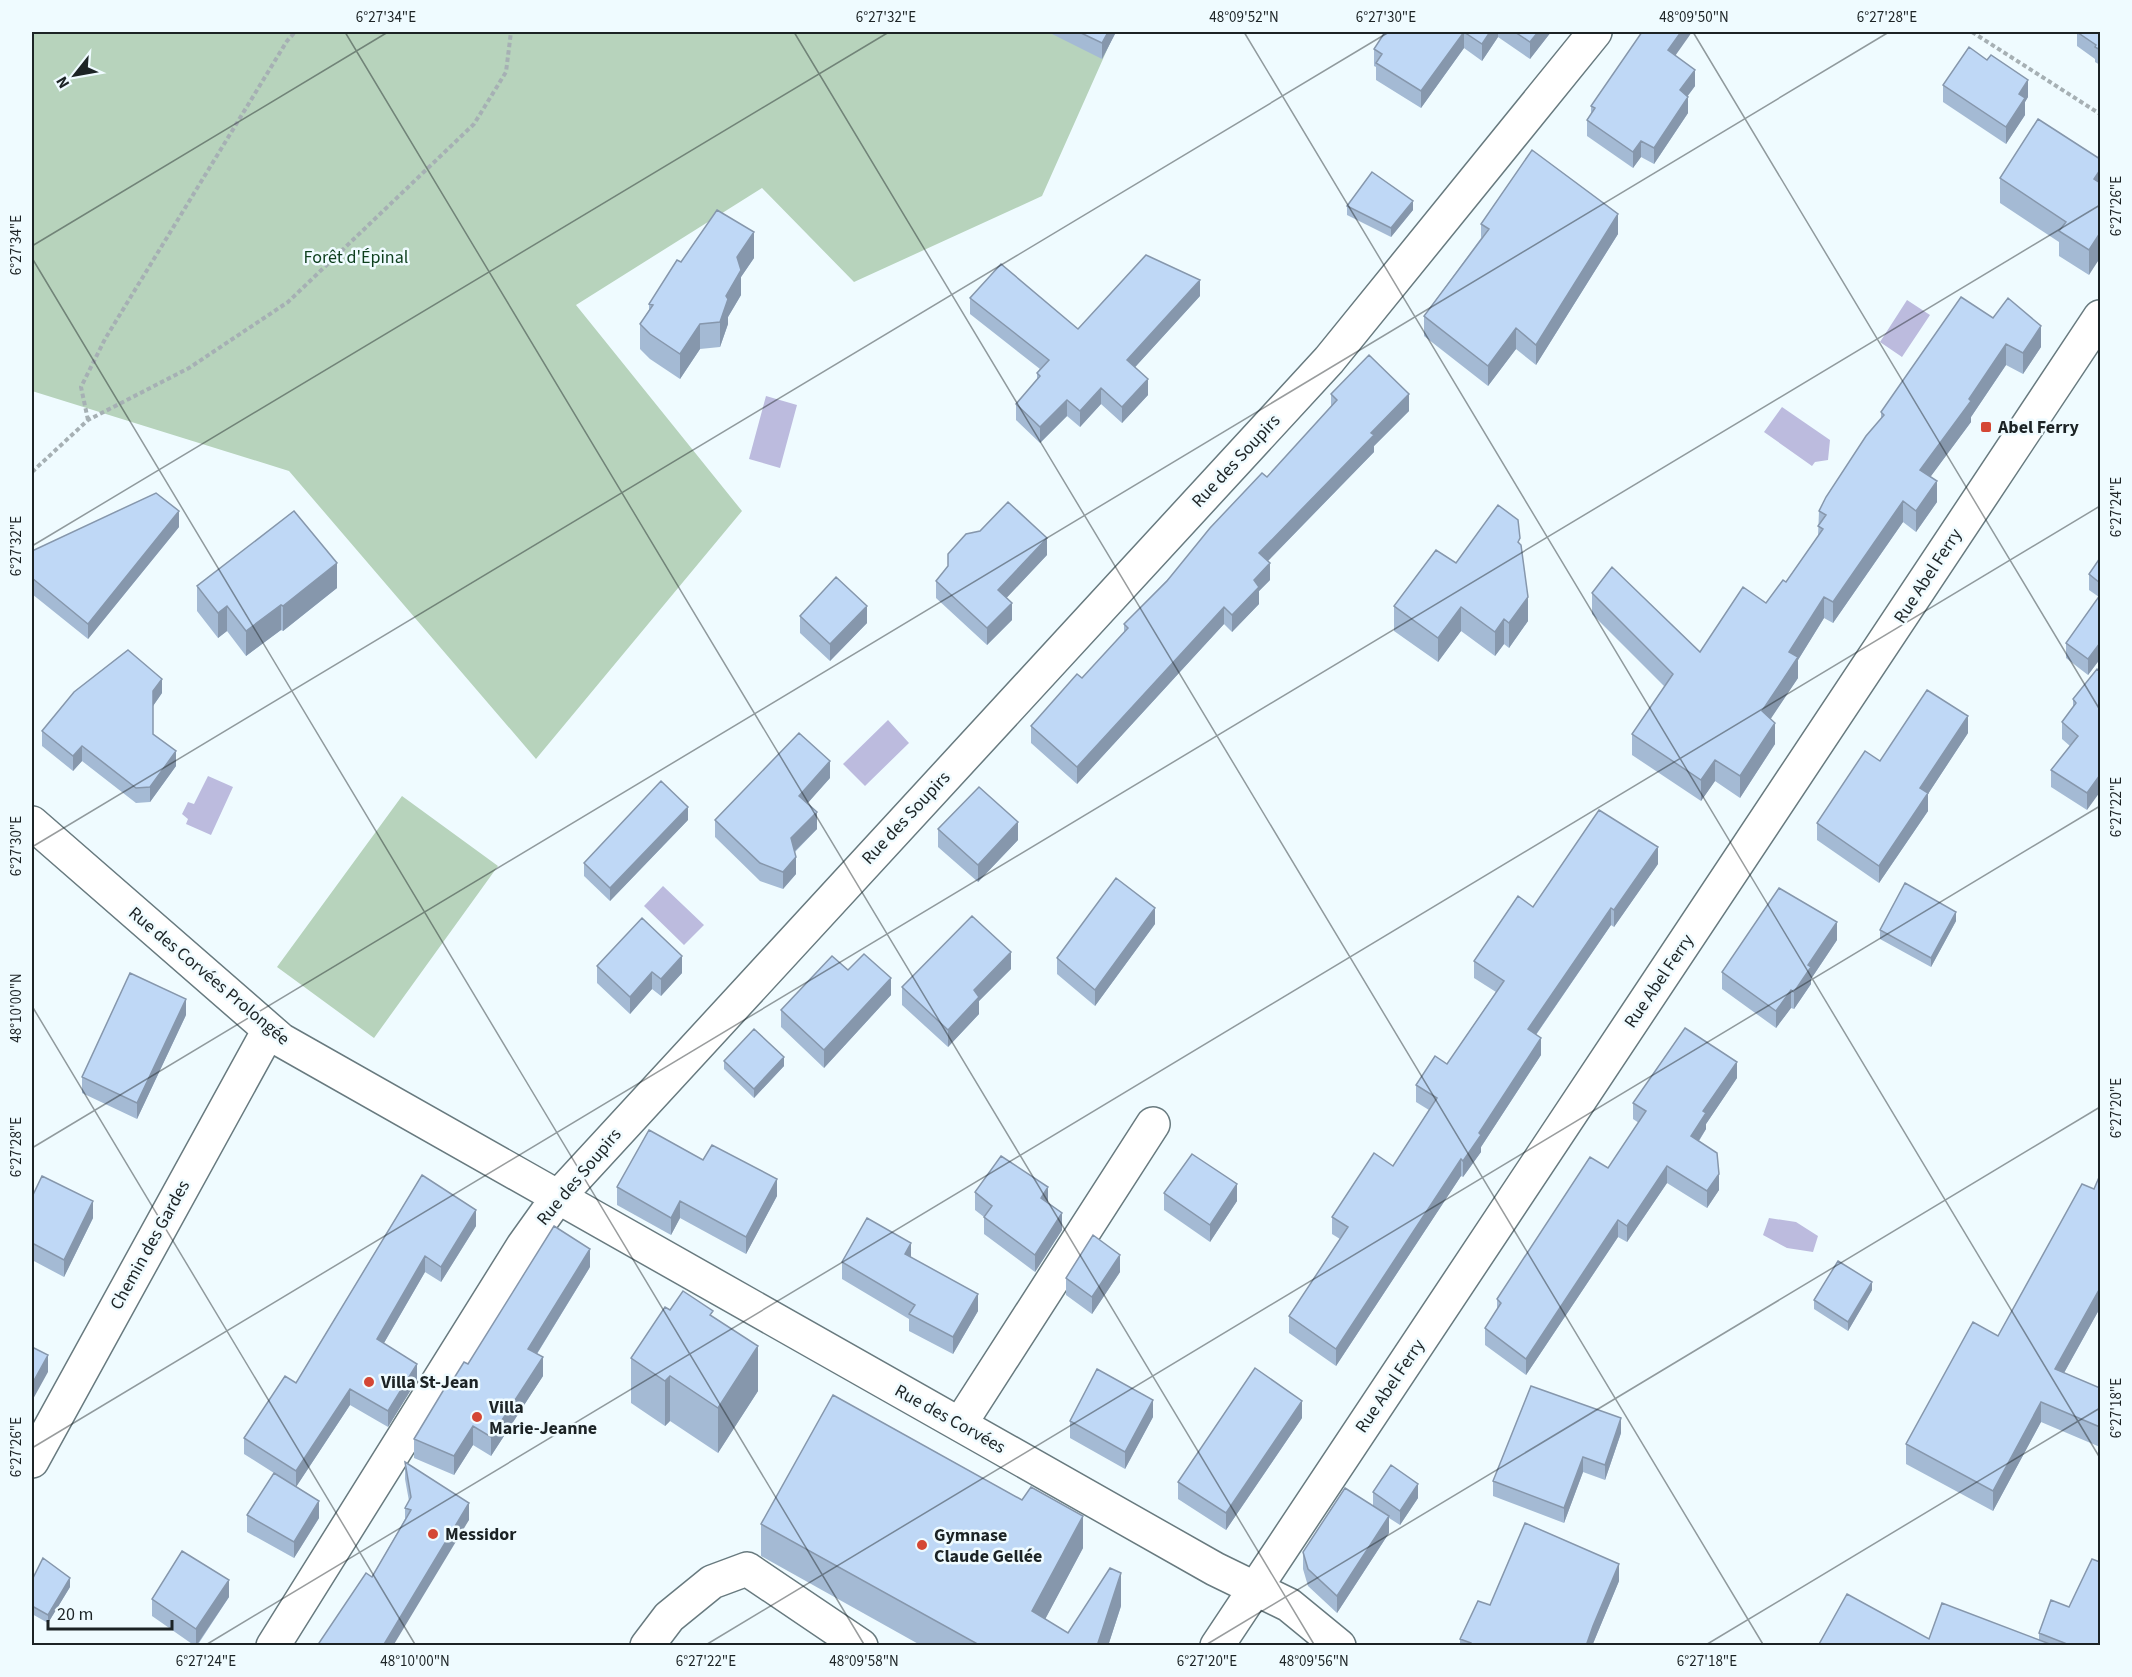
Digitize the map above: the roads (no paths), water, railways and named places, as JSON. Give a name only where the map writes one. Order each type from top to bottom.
[{"type":"street","name":"Rue des Soupirs","points":[[273,1646],[523,1246],[558,1197],[1329,360],[1595,32]]},
{"type":"street","name":"Rue Abel Ferry","points":[[1218,1646],[2100,317]]},
{"type":"street","name":"Rue des Corvées Prolongée","points":[[32,823],[281,1040],[558,1197]]},
{"type":"street","name":"Chemin des Gardes","points":[[32,1461],[269,1030]]},
{"type":"street","points":[[960,1424],[1153,1124]]},
{"type":"street","name":"Rue des Corvées","points":[[558,1197],[1255,1590],[1289,1605],[1339,1646]]},
{"type":"street","points":[[647,1646],[669,1617],[712,1582],[747,1569],[861,1646]]},
{"type":"water","points":[[1907,300],[1930,315],[1902,357],[1880,342]]},
{"type":"water","points":[[766,396],[797,405],[780,468],[749,459]]},
{"type":"water","points":[[1782,407],[1830,440],[1828,460],[1815,462],[1812,466],[1764,432]]},
{"type":"water","points":[[888,720],[909,743],[865,786],[843,764]]},
{"type":"water","points":[[208,776],[233,787],[211,835],[186,824],[188,819],[182,814],[188,802],[194,804]]},
{"type":"water","points":[[663,886],[704,925],[684,945],[644,906]]},
{"type":"water","points":[[1769,1218],[1796,1222],[1818,1236],[1813,1252],[1787,1248],[1763,1235]]},
{"type":"place","name":"Abel Ferry","points":[[1986,427]]},
{"type":"place","name":"Villa St-Jean","points":[[369,1382]]},
{"type":"place","name":"Villa Marie-Jeanne","points":[[477,1417]]},
{"type":"place","name":"Messidor","points":[[433,1534]]},
{"type":"place","name":"Gymnase Claude Gellée","points":[[922,1545]]},
{"type":"park label","name":"Forêt d'Épinal","points":[[356,257]]}]
